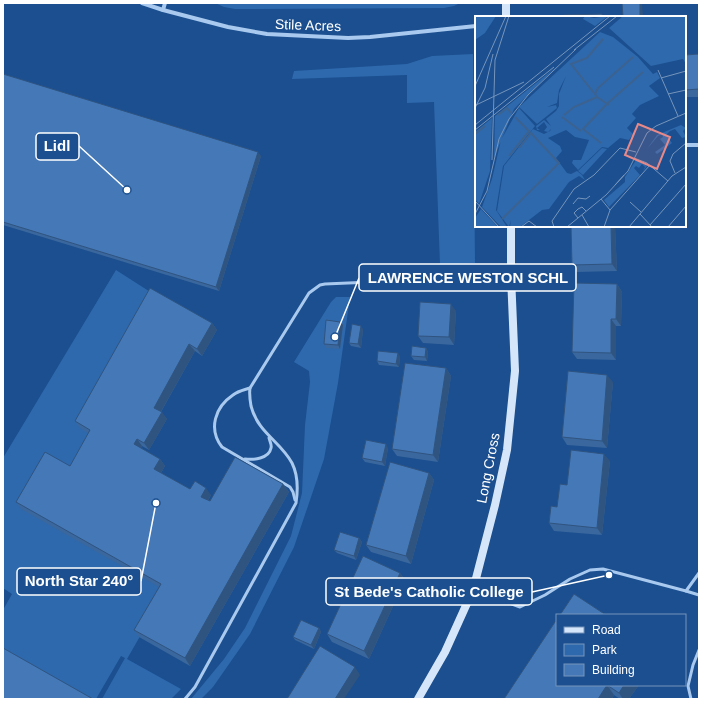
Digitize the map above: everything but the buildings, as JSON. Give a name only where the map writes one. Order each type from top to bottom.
[{"type":"street","name":"Stile Acres","points":[[142,3],[162,10],[228,27],[267,34],[348,38],[475,26]]},
{"type":"street","points":[[162,10],[165,3]]},
{"type":"street","points":[[506,3],[506,16]]},
{"type":"street","points":[[686,145],[699,145]]},
{"type":"street","name":"Long Cross","points":[[418,699],[445,652],[473,590],[495,505],[507,450],[515,371],[511,276],[511,227]]},
{"type":"lane","points":[[185,699],[195,687],[296,502],[297,483],[293,464],[259,425],[252,409],[249,399],[249,392],[250,388],[309,293],[320,285],[325,284],[511,276]]},
{"type":"lane","points":[[250,388],[237,392],[226,400],[216,415],[215,433],[219,443],[222,447],[290,487],[296,502]]},
{"type":"lane","points":[[241,458],[260,458],[270,452],[271,448],[269,437]]},
{"type":"lane","points":[[473,590],[520,607],[545,595],[570,579],[590,570],[603,569],[699,595]]},
{"type":"lane","points":[[686,591],[699,574]]},
{"type":"lane","points":[[691,699],[688,686],[693,665],[699,650]]},
{"type":"green space","points":[[215,3],[460,3],[444,8],[235,9],[224,7]]},
{"type":"green space","points":[[473,54],[475,263],[440,265],[434,102],[407,103],[407,75],[292,79],[294,71],[407,64],[432,56]]},
{"type":"green space","points":[[116,270],[155,295],[95,437],[166,591],[127,659],[181,689],[171,699],[102,699],[125,658],[121,656],[96,699],[86,699],[3,652],[3,610],[12,594],[3,588],[3,458]]},
{"type":"green space","points":[[336,297],[350,297],[338,383],[324,459],[294,547],[250,634],[213,687],[201,699],[191,699],[224,659],[245,628],[291,536],[302,493],[305,425],[310,382],[309,371],[294,362],[331,302]]},
{"type":"place","name":"Lidl","points":[[127,190]]},
{"type":"place","name":"LAWRENCE WESTON SCHL","points":[[335,337]]},
{"type":"place","name":"North Star 240°","points":[[156,503]]},
{"type":"place","name":"St Bede's Catholic College","points":[[609,575]]}]
